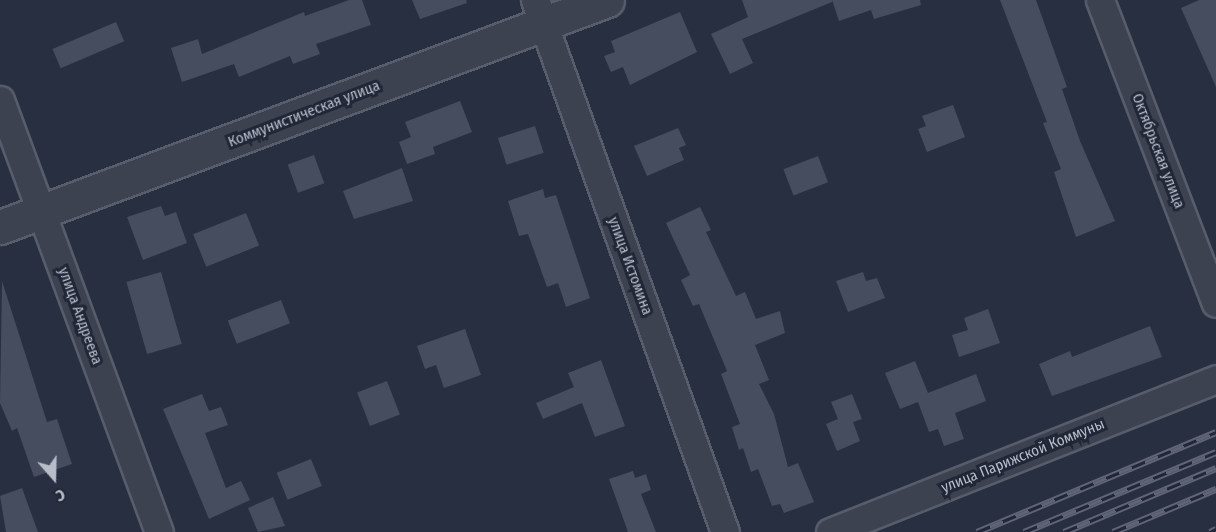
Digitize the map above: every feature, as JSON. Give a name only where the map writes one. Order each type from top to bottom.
[{"type":"street","name":"Коммунистическая улица","points":[[0,227],[43,212],[539,12],[607,0]]},
{"type":"street","name":"Октябрьская улица","points":[[1100,0],[1216,303]]},
{"type":"street","name":"улица Истомина","points":[[539,12],[725,532]]},
{"type":"street","name":"улица Андреева","points":[[0,100],[159,532]]},
{"type":"street","name":"улица Парижской Коммуны","points":[[830,532],[1216,379]]},
{"type":"building","points":[[349,0],[362,0],[371,25],[316,44],[320,54],[293,64],[290,56],[239,77],[234,64],[182,82],[171,48],[198,39],[202,54],[304,12],[305,16]]},
{"type":"building","points":[[412,0],[466,0],[467,3],[420,19]]},
{"type":"building","points":[[742,0],[832,0],[832,2],[742,39],[753,63],[730,74],[711,34],[748,17]]},
{"type":"building","points":[[832,0],[920,0],[921,5],[874,19],[871,10],[839,21]]},
{"type":"building","points":[[1000,0],[1036,0],[1067,87],[1062,89],[1080,141],[1115,221],[1076,237],[1054,172],[1061,169],[1043,123],[1047,122]]},
{"type":"building","points":[[1199,0],[1216,0],[1216,87],[1181,8]]},
{"type":"building","points":[[680,12],[697,52],[630,85],[623,67],[611,72],[604,56],[615,52],[611,41]]},
{"type":"building","points":[[116,22],[124,41],[61,68],[52,49]]},
{"type":"building","points":[[460,101],[472,132],[433,147],[435,154],[407,164],[399,142],[411,137],[405,122]]},
{"type":"building","points":[[953,105],[965,137],[927,152],[918,129],[926,126],[922,116]]},
{"type":"building","points":[[535,126],[544,153],[507,165],[498,138]]},
{"type":"building","points":[[678,128],[686,145],[679,148],[684,160],[647,176],[634,146]]},
{"type":"building","points":[[314,155],[324,183],[298,193],[288,165]]},
{"type":"building","points":[[818,156],[828,182],[793,195],[783,169]]},
{"type":"building","points":[[402,168],[413,201],[354,219],[343,191]]},
{"type":"building","points":[[543,189],[545,198],[556,195],[590,298],[566,307],[558,283],[547,287],[528,234],[519,236],[508,201]]},
{"type":"building","points":[[161,206],[165,216],[176,212],[187,243],[143,260],[127,217]]},
{"type":"building","points":[[700,207],[711,230],[706,232],[736,296],[745,292],[756,319],[780,311],[785,333],[755,345],[769,380],[759,384],[774,414],[788,467],[798,463],[814,502],[784,513],[780,504],[772,506],[758,469],[751,472],[743,448],[739,450],[732,427],[740,424],[721,374],[727,371],[699,304],[693,306],[681,280],[690,275],[666,223]]},
{"type":"building","points":[[246,213],[259,245],[206,267],[193,234]]},
{"type":"building","points":[[161,272],[182,344],[147,354],[126,282]]},
{"type":"building","points":[[863,272],[866,281],[877,278],[885,298],[848,312],[836,281]]},
{"type":"building","points":[[2,281],[47,422],[57,419],[72,464],[34,477],[17,428],[12,431],[0,403]]},
{"type":"building","points":[[281,300],[290,323],[237,344],[228,320]]},
{"type":"building","points":[[988,309],[1000,343],[959,357],[952,335],[968,330],[964,318]]},
{"type":"building","points":[[1150,326],[1162,357],[1052,396],[1039,364],[1070,351],[1072,357]]},
{"type":"building","points":[[465,329],[481,375],[444,388],[436,365],[425,369],[417,346]]},
{"type":"building","points":[[601,360],[625,426],[595,437],[582,403],[543,419],[536,403],[574,387],[568,373]]},
{"type":"building","points":[[915,361],[928,393],[976,374],[986,401],[955,413],[964,439],[944,446],[938,429],[929,432],[918,402],[900,409],[885,373]]},
{"type":"building","points":[[387,381],[400,415],[370,426],[357,392]]},
{"type":"building","points":[[202,394],[209,411],[221,407],[228,425],[205,433],[226,488],[241,481],[250,500],[209,519],[163,409]]},
{"type":"building","points":[[852,394],[862,419],[853,422],[860,441],[837,451],[826,424],[838,419],[831,402]]},
{"type":"building","points":[[311,459],[322,486],[288,500],[277,473]]},
{"type":"building","points":[[633,471],[635,478],[646,474],[651,490],[641,494],[656,532],[628,532],[609,479]]},
{"type":"building","points":[[22,488],[38,532],[6,532],[0,496]]},
{"type":"building","points":[[273,497],[285,526],[258,532],[248,508]]},
{"type":"railway","points":[[977,532],[1216,432]]},
{"type":"railway","points":[[1024,532],[1216,452]]},
{"type":"railway","points":[[1064,532],[1216,468]]},
{"type":"railway","points":[[1113,532],[1216,489]]},
{"type":"railway","points":[[1210,532],[1216,529]]}]
